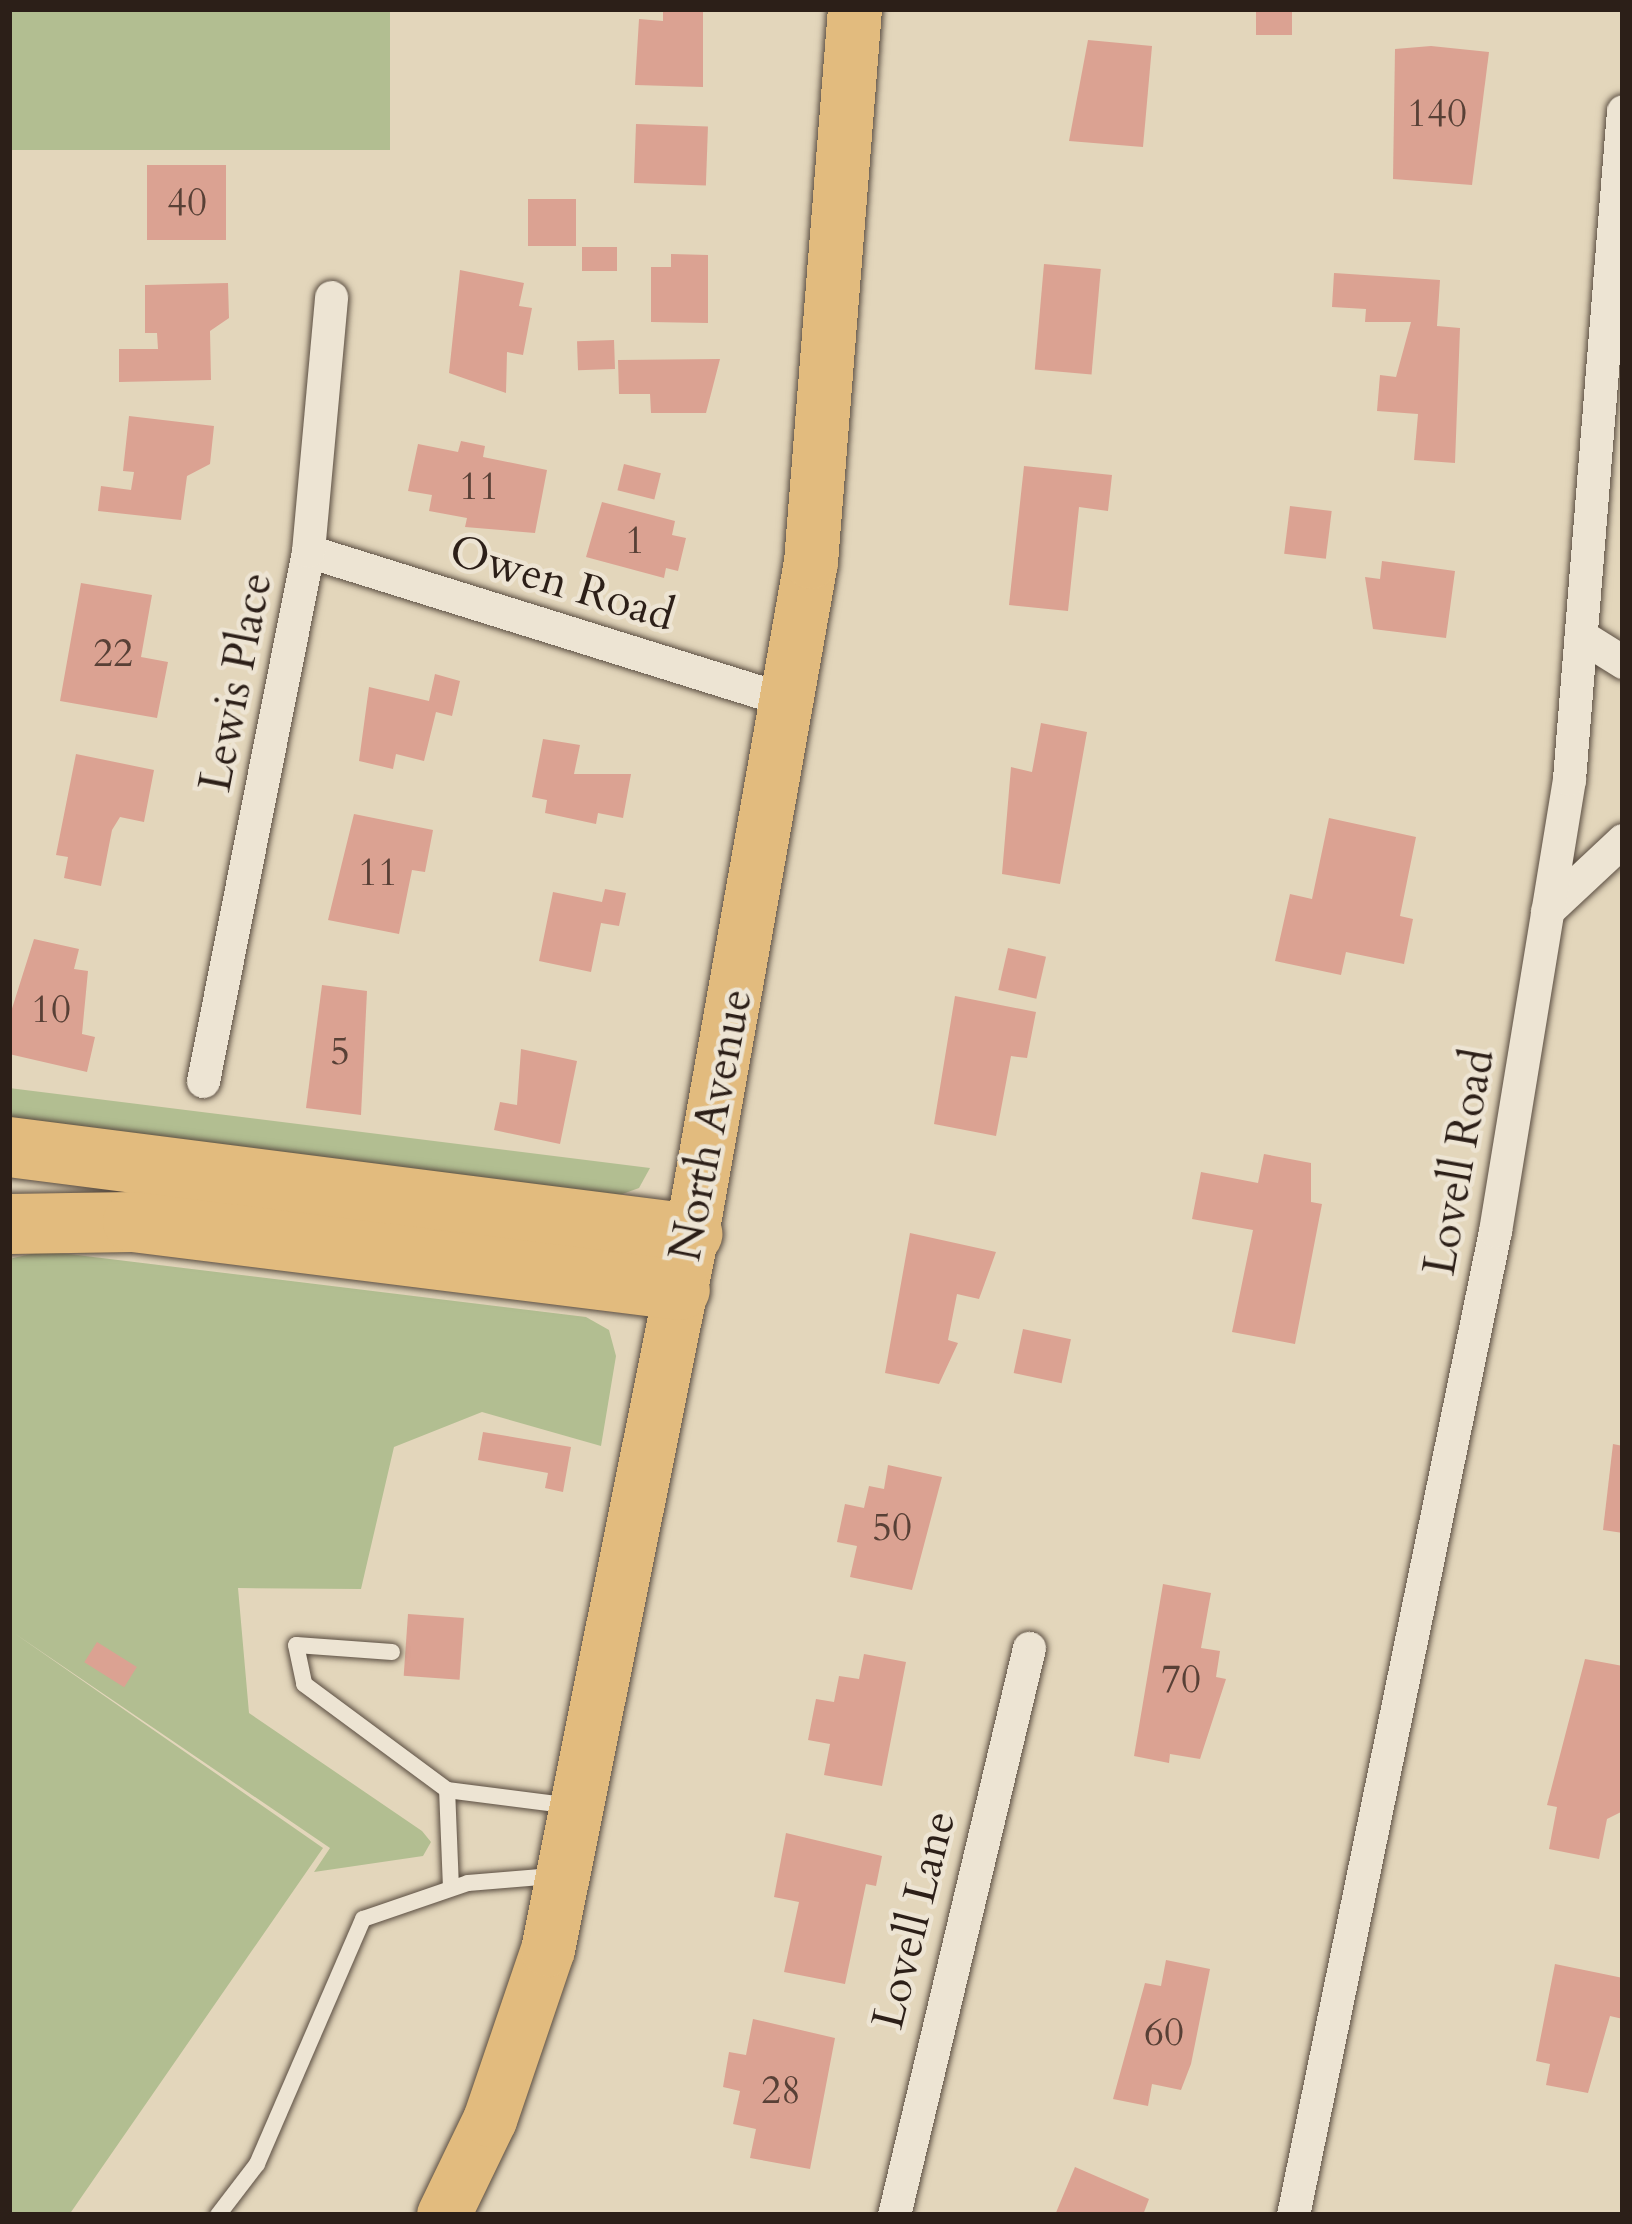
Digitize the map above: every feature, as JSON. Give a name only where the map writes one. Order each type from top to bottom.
[{"type":"highway","points":[[9,1147],[686,1262]]},
{"type":"highway","points":[[9,1224],[134,1222],[686,1262]]},
{"type":"main road","name":"North Avenue","points":[[444,2215],[523,2036],[566,1875],[686,1262],[789,701],[833,360],[855,9]]},
{"type":"street","name":"Lovell Road","points":[[1293,2215],[1491,1254],[1547,911],[1586,639],[1623,111]]},
{"type":"street","name":"Lewis Place","points":[[203,1081],[308,551],[331,297]]},
{"type":"street","name":"Owen Road","points":[[308,551],[789,701]]},
{"type":"street","points":[[1586,639],[1623,662]]},
{"type":"street","points":[[1547,911],[1623,840]]},
{"type":"street","name":"Lovell Lane","points":[[894,2215],[1029,1648]]},
{"type":"lane","points":[[392,1652],[296,1645],[304,1684],[447,1790],[579,1807]]},
{"type":"lane","points":[[447,1790],[452,1888]]},
{"type":"lane","points":[[218,2215],[257,2164],[363,1919],[452,1888],[566,1875]]},
{"type":"green space","points":[[9,9],[390,9],[390,150],[9,150]]},
{"type":"green space","points":[[9,1088],[650,1168],[639,1188],[614,1197],[52,1128],[9,1117]]},
{"type":"green space","points":[[44,1251],[586,1317],[609,1330],[616,1356],[601,1446],[482,1412],[394,1447],[361,1589],[238,1588],[249,1713],[422,1831],[431,1842],[423,1856],[314,1872],[330,1848],[14,1633],[323,1848],[69,2215],[9,2215],[9,1259]]},
{"type":"building","points":[[663,9],[703,9],[703,87],[635,85],[639,19],[663,21]]},
{"type":"building","points":[[1256,9],[1292,9],[1292,35],[1256,35]]},
{"type":"building","points":[[1088,40],[1152,46],[1143,147],[1069,141]]},
{"type":"building","points":[[1431,46],[1489,52],[1472,185],[1393,179],[1395,49]]},
{"type":"building","points":[[636,124],[708,127],[706,185],[634,183]]},
{"type":"building","points":[[147,165],[226,165],[226,240],[147,240]]},
{"type":"building","points":[[528,199],[576,199],[576,246],[528,246]]},
{"type":"building","points":[[582,247],[617,247],[617,271],[582,271]]},
{"type":"building","points":[[671,254],[708,255],[708,323],[651,322],[651,267],[671,267]]},
{"type":"building","points":[[1044,264],[1101,269],[1092,375],[1035,370]]},
{"type":"building","points":[[460,270],[524,283],[519,306],[532,308],[523,355],[507,352],[506,393],[449,373]]},
{"type":"building","points":[[1334,273],[1440,280],[1437,326],[1460,328],[1455,463],[1414,460],[1418,414],[1377,411],[1380,375],[1396,377],[1411,322],[1365,322],[1366,309],[1332,307]]},
{"type":"building","points":[[228,283],[229,318],[210,331],[211,380],[119,382],[119,349],[158,349],[157,333],[145,333],[145,285]]},
{"type":"building","points":[[614,340],[615,369],[578,370],[577,341]]},
{"type":"building","points":[[720,359],[706,413],[651,413],[650,394],[619,394],[618,360]]},
{"type":"building","points":[[129,416],[214,426],[210,464],[187,476],[181,520],[98,511],[101,486],[131,490],[134,472],[123,471]]},
{"type":"building","points":[[461,441],[485,446],[483,457],[547,470],[535,533],[465,527],[467,518],[429,511],[432,495],[408,491],[418,444],[458,452]]},
{"type":"building","points":[[624,464],[661,473],[654,499],[617,490]]},
{"type":"building","points":[[1024,466],[1112,475],[1108,511],[1079,507],[1068,611],[1009,605]]},
{"type":"building","points":[[602,502],[675,521],[672,535],[686,538],[678,571],[666,568],[664,578],[586,557]]},
{"type":"building","points":[[1290,506],[1332,511],[1326,559],[1284,554]]},
{"type":"building","points":[[1382,561],[1455,571],[1446,638],[1373,629],[1365,577],[1380,579]]},
{"type":"building","points":[[81,583],[152,595],[141,657],[168,662],[157,718],[60,701]]},
{"type":"building","points":[[435,674],[460,681],[452,716],[436,712],[424,761],[396,754],[393,769],[359,761],[369,687],[429,701]]},
{"type":"building","points":[[1041,723],[1087,732],[1060,884],[1002,874],[1011,767],[1032,772]]},
{"type":"building","points":[[543,739],[580,745],[574,774],[631,774],[623,818],[598,813],[596,824],[545,813],[547,800],[532,797]]},
{"type":"building","points":[[76,754],[154,770],[144,822],[120,817],[112,830],[101,886],[64,878],[68,857],[56,855]]},
{"type":"building","points":[[354,814],[433,830],[425,872],[412,870],[399,934],[328,920]]},
{"type":"building","points":[[1329,818],[1416,837],[1400,916],[1413,919],[1404,964],[1346,952],[1341,975],[1275,961],[1290,894],[1312,899]]},
{"type":"building","points":[[605,889],[626,893],[619,926],[601,923],[591,972],[539,961],[553,892],[602,902]]},
{"type":"building","points":[[34,939],[79,949],[74,969],[88,971],[82,1034],[95,1037],[87,1072],[9,1054],[9,1018]]},
{"type":"building","points":[[1008,948],[1046,957],[1036,999],[998,990]]},
{"type":"building","points":[[322,985],[367,991],[361,1115],[306,1108]]},
{"type":"building","points":[[955,996],[1036,1012],[1027,1058],[1011,1056],[996,1136],[934,1124]]},
{"type":"building","points":[[521,1049],[577,1061],[560,1144],[494,1130],[500,1102],[517,1105]]},
{"type":"building","points":[[1264,1154],[1311,1163],[1311,1202],[1322,1204],[1295,1344],[1232,1332],[1253,1230],[1192,1219],[1201,1172],[1258,1183]]},
{"type":"building","points":[[910,1233],[996,1252],[979,1299],[957,1294],[948,1340],[958,1343],[939,1384],[885,1373]]},
{"type":"building","points":[[1023,1329],[1071,1339],[1062,1383],[1014,1373]]},
{"type":"building","points":[[483,1432],[571,1447],[563,1492],[545,1488],[548,1473],[478,1460]]},
{"type":"building","points":[[1613,1444],[1623,1446],[1623,1533],[1603,1530]]},
{"type":"building","points":[[888,1465],[942,1477],[912,1590],[850,1577],[857,1546],[837,1542],[845,1504],[864,1508],[869,1486],[884,1489]]},
{"type":"building","points":[[1163,1584],[1211,1593],[1201,1648],[1220,1651],[1216,1677],[1226,1679],[1200,1759],[1170,1754],[1169,1763],[1134,1756]]},
{"type":"building","points":[[408,1614],[464,1618],[460,1680],[404,1676]]},
{"type":"building","points":[[97,1642],[137,1667],[124,1687],[84,1662]]},
{"type":"building","points":[[864,1654],[906,1662],[882,1786],[824,1775],[830,1744],[808,1740],[816,1699],[834,1702],[839,1676],[859,1679]]},
{"type":"building","points":[[1585,1659],[1623,1666],[1623,1811],[1607,1819],[1599,1859],[1549,1849],[1557,1807],[1547,1805]]},
{"type":"building","points":[[786,1833],[882,1856],[876,1886],[866,1884],[845,1984],[784,1972],[799,1902],[774,1897]]},
{"type":"building","points":[[1166,1960],[1210,1969],[1191,2064],[1181,2090],[1152,2084],[1148,2106],[1113,2099],[1145,1983],[1161,1986]]},
{"type":"building","points":[[1555,1964],[1623,1978],[1623,2019],[1610,2016],[1588,2093],[1546,2085],[1550,2064],[1536,2061]]},
{"type":"building","points":[[753,2019],[835,2038],[810,2169],[750,2158],[756,2129],[733,2124],[740,2091],[723,2087],[729,2052],[746,2055]]},
{"type":"building","points":[[1075,2167],[1149,2199],[1143,2215],[1055,2215]]}]
